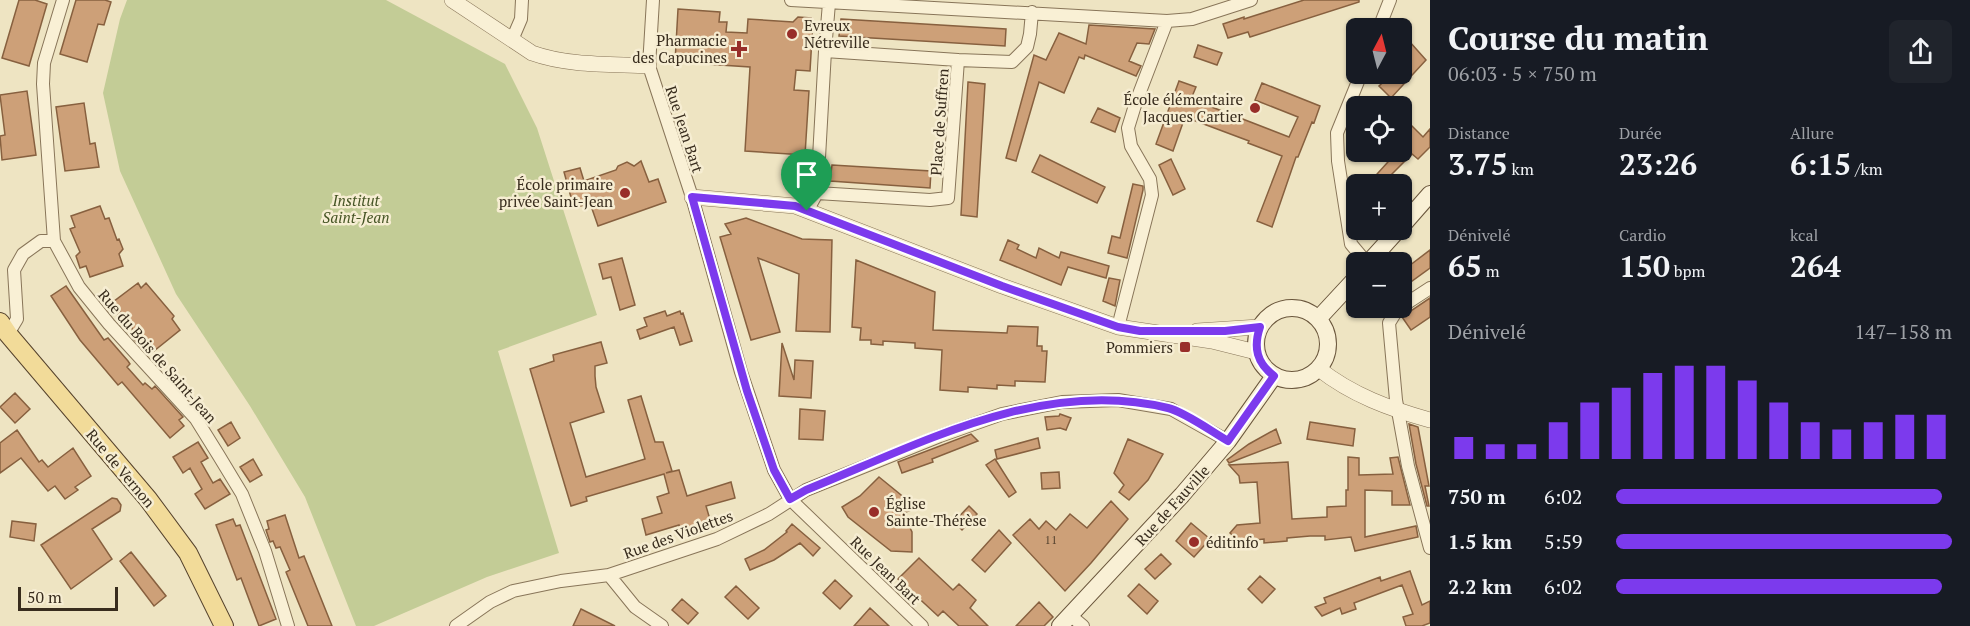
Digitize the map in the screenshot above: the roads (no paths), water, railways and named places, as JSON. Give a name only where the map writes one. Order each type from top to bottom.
[{"type":"main road","points":[[1412,214],[1430,194]]},
{"type":"main road","points":[[1377,252],[1389,240]]},
{"type":"main road","points":[[1318,319],[1346,289]]},
{"type":"main road","points":[[1294,308],[1307,311],[1318,319],[1326,331],[1328,344],[1326,357],[1319,369],[1310,376],[1298,380],[1286,380],[1274,376],[1260,362],[1256,352],[1256,339],[1260,327],[1269,316],[1294,308]]},
{"type":"main road","name":"Rue de Vernon","points":[[4,328],[148,499],[188,554],[224,626]]},
{"type":"main road","name":"Rue de Fauville","points":[[1071,622],[1228,441],[1274,376]]},
{"type":"street","name":"Rue du Bois de Saint-Jean","points":[[63,0],[44,63],[43,84],[54,241],[79,287],[136,355],[196,419],[219,456],[246,503],[265,550],[288,626]]},
{"type":"street","points":[[452,0],[532,53],[546,58],[649,66]]},
{"type":"street","points":[[512,39],[521,19],[522,0]]},
{"type":"street","name":"Rue Jean Bart","points":[[653,0],[649,66],[692,197],[744,382],[774,470],[790,499],[922,626]]},
{"type":"street","points":[[791,0],[1167,21],[1192,19],[1251,0]]},
{"type":"street","points":[[1383,18],[1390,0]]},
{"type":"street","points":[[807,211],[817,193],[829,3]]},
{"type":"street","name":"Place de Suffren","points":[[825,51],[1012,62],[1027,47],[1032,12]]},
{"type":"street","points":[[1118,327],[1152,195],[1150,180],[1131,147],[1128,128],[1167,21]]},
{"type":"street","name":"Place de Suffren","points":[[817,193],[930,200],[948,198],[958,60]]},
{"type":"street","points":[[1357,84],[1337,133],[1338,161],[1352,244],[1359,252]]},
{"type":"street","points":[[692,197],[785,204],[1118,327],[1212,341],[1256,352]]},
{"type":"street","points":[[4,328],[17,319],[14,270],[23,254],[41,241],[54,241]]},
{"type":"street","points":[[1412,300],[1430,288]]},
{"type":"street","points":[[1392,318],[1389,323],[1393,375],[1408,466],[1430,548]]},
{"type":"street","points":[[1140,331],[1225,331],[1260,327]]},
{"type":"street","points":[[1319,369],[1344,387],[1373,402],[1430,420]]},
{"type":"street","name":"Rue des Violettes","points":[[456,626],[490,602],[513,591],[609,574],[717,539],[769,514],[806,490],[940,436],[1002,414],[1062,402],[1118,400],[1171,409],[1228,441]]},
{"type":"street","name":"Rue des Violettes","points":[[609,574],[635,607],[662,626]]},
{"type":"place","name":"Evreux Nétreville","points":[[792,34]]},
{"type":"place","name":"Pharmacie des Capucines","points":[[739,49]]},
{"type":"place","name":"École élémentaire Jacques Cartier","points":[[1255,108]]},
{"type":"place","name":"École primaire privée Saint-Jean","points":[[625,193]]},
{"type":"place","name":"Pommiers","points":[[1185,347]]},
{"type":"place","name":"Église Sainte-Thérèse","points":[[874,512]]},
{"type":"place","name":"éditinfo","points":[[1194,542]]},
{"type":"park label","name":"Institut Saint-Jean","points":[[356,208]]}]
